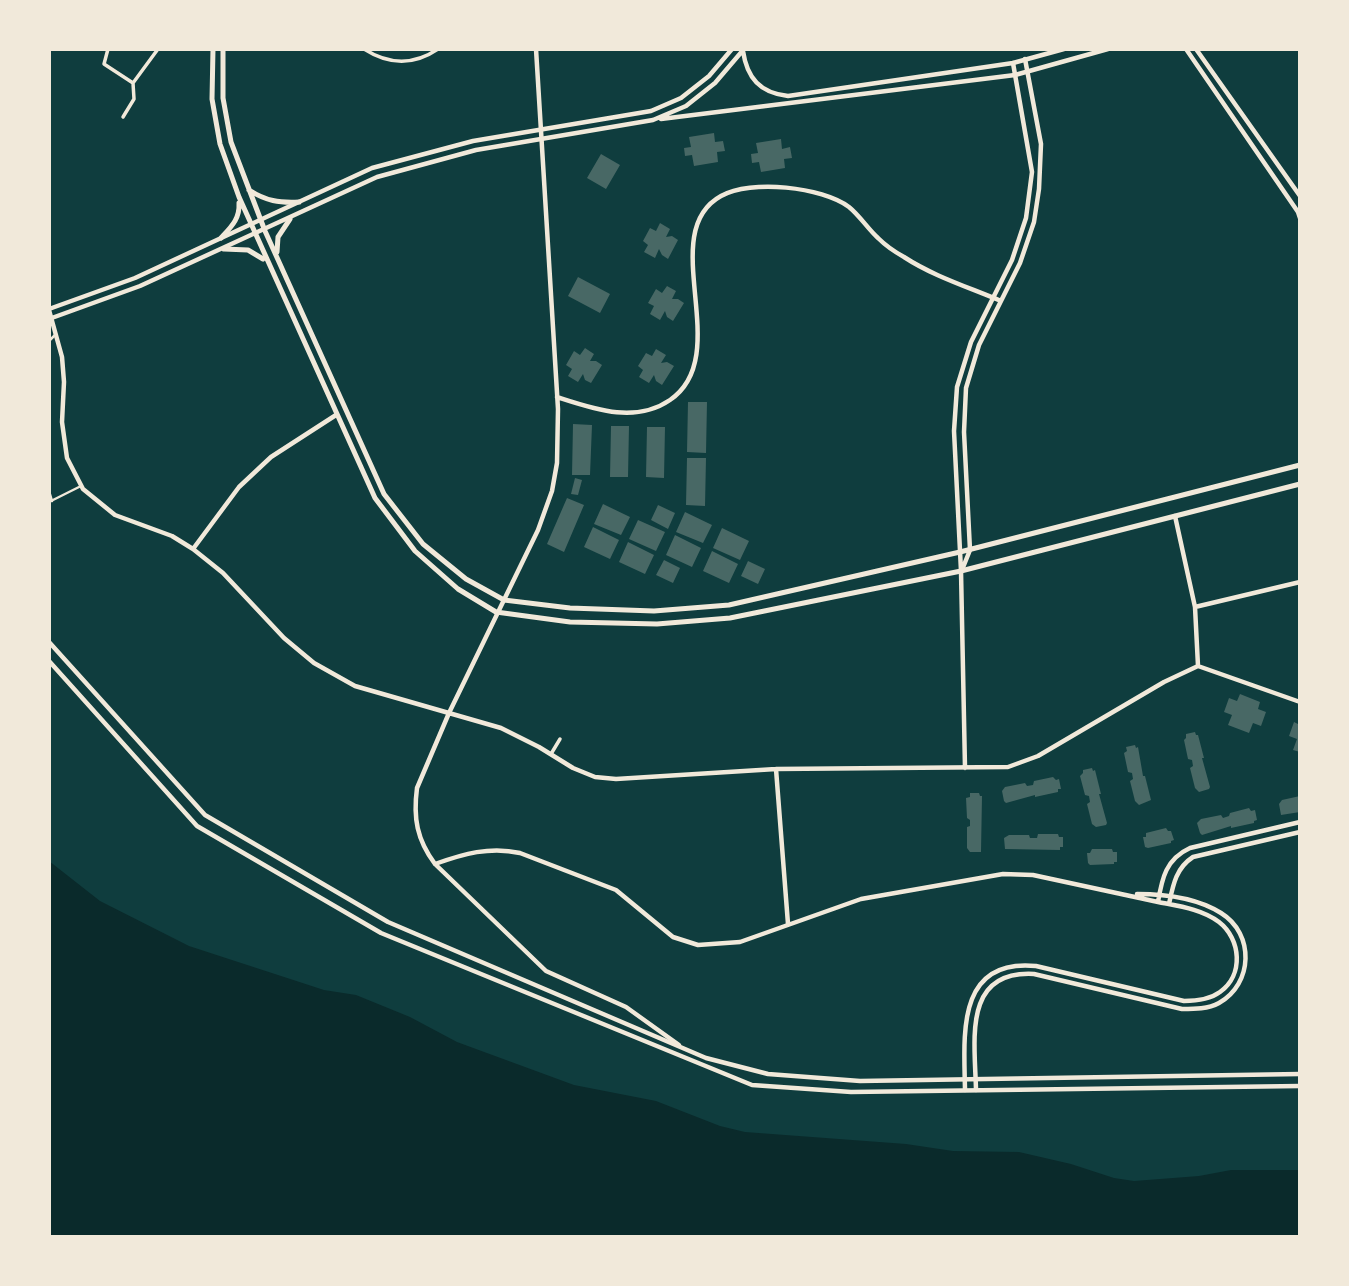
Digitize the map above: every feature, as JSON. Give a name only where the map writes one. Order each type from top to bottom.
[{"type":"main road","points":[[213,49],[212,99],[220,144],[239,197],[254,236],[374,498],[415,551],[458,589],[496,612],[595,623],[657,624],[730,618],[961,571],[1300,484]]},
{"type":"main road","points":[[223,49],[223,98],[231,142],[260,220],[384,494],[423,544],[466,579],[503,600],[570,608],[654,611],[729,605],[970,550],[1300,465]]},
{"type":"main road","points":[[249,190],[261,199],[272,202],[299,202]]},
{"type":"main road","points":[[221,238],[240,211],[239,197]]},
{"type":"main road","points":[[277,258],[278,237],[290,219]]},
{"type":"main road","points":[[224,249],[248,250],[267,262]]},
{"type":"street","points":[[108,49],[104,64],[133,83]]},
{"type":"street","points":[[123,117],[134,99],[133,83],[158,53],[158,49]]},
{"type":"street","points":[[364,49],[396,63],[431,54],[438,49]]},
{"type":"street","points":[[536,49],[557,397],[557,463],[552,491],[533,541],[496,612],[417,788],[414,807],[416,826],[423,848],[435,864],[547,971],[626,1007],[681,1046]]},
{"type":"street","points":[[732,49],[709,76],[681,98],[651,111],[473,141],[372,168],[135,278],[49,310],[62,357],[62,422],[67,458],[81,486],[115,515],[172,536],[193,549],[223,573],[284,638],[314,663],[355,686],[501,728],[573,768],[595,777],[616,779],[776,769],[1009,767],[1029,761],[1164,682],[1198,666],[1300,702]]},
{"type":"street","points":[[743,50],[749,74],[756,83],[766,91],[788,96],[1013,63],[1064,49]]},
{"type":"street","points":[[50,318],[140,286],[265,231],[377,177],[476,150],[653,120],[1015,75],[1108,49]]},
{"type":"street","points":[[1186,49],[1300,218]]},
{"type":"street","points":[[1196,49],[1300,196]]},
{"type":"street","points":[[653,120],[686,106],[715,83],[743,50]]},
{"type":"street","points":[[961,571],[970,550],[964,432],[967,388],[978,345],[1020,263],[1034,222],[1039,189],[1041,144],[1025,59]]},
{"type":"street","points":[[965,768],[961,571],[954,431],[957,387],[971,342],[1012,260],[1023,227],[1031,188],[1030,164],[1013,63]]},
{"type":"street","points":[[557,397],[594,409],[635,413],[648,411],[677,396],[690,379],[695,359],[698,334],[694,238],[701,213],[721,195],[753,188],[787,188],[837,199],[852,209],[879,240],[902,257],[921,268],[1000,301]]},
{"type":"street","points":[[49,341],[56,334]]},
{"type":"street","points":[[193,549],[239,487],[271,457],[336,415]]},
{"type":"street","points":[[49,491],[50,502],[81,486]]},
{"type":"street","points":[[1175,516],[1195,607],[1198,666]]},
{"type":"street","points":[[1195,607],[1300,582]]},
{"type":"street","points":[[49,642],[205,815],[388,922],[706,1058],[768,1074],[860,1081],[1300,1074]]},
{"type":"street","points":[[50,664],[197,826],[381,933],[751,1085],[851,1092],[1300,1086]]},
{"type":"street","points":[[551,754],[560,739]]},
{"type":"street","points":[[776,769],[788,924]]},
{"type":"street","points":[[1158,902],[1165,872],[1171,860],[1180,853],[1190,848],[1300,822]]},
{"type":"street","points":[[1169,904],[1178,872],[1185,862],[1193,857],[1300,832]]},
{"type":"street","points":[[435,864],[481,851],[506,850],[520,853],[616,890],[673,937],[698,944],[740,942],[861,899],[1003,874],[1033,875],[1130,894],[1203,913],[1226,928],[1233,939],[1237,963],[1234,973],[1223,991],[1203,1000],[1184,1001],[1035,966],[1015,965],[1003,968],[983,980],[970,1002],[965,1030],[965,1090]]},
{"type":"street","points":[[976,1090],[976,1016],[988,989],[1005,977],[1034,974],[1182,1009],[1206,1008],[1228,997],[1243,976],[1246,964],[1242,936],[1233,923],[1222,913],[1195,902],[1159,894],[1130,894]]},
{"type":"water","points":[[49,861],[100,901],[189,946],[324,990],[356,995],[410,1017],[457,1042],[574,1085],[656,1101],[720,1126],[745,1132],[906,1144],[953,1151],[1019,1152],[1134,1181],[1199,1176],[1231,1170],[1300,1170],[1300,1237],[49,1237]]},
{"type":"building","points":[[714,133],[715,142],[723,141],[725,151],[717,152],[718,162],[694,166],[692,155],[685,156],[684,148],[691,147],[689,137]]},
{"type":"building","points":[[781,139],[782,149],[790,147],[792,158],[784,159],[785,168],[761,172],[759,162],[752,163],[751,154],[758,153],[756,143]]},
{"type":"building","points":[[601,154],[620,165],[606,189],[587,178]]},
{"type":"building","points":[[660,223],[670,229],[666,237],[672,236],[678,240],[668,259],[659,249],[655,258],[644,252],[648,245],[643,241],[650,228],[656,231]]},
{"type":"building","points":[[578,277],[610,294],[600,313],[568,296]]},
{"type":"building","points":[[667,286],[676,291],[672,299],[684,303],[673,321],[667,317],[665,311],[660,320],[650,314],[654,306],[648,303],[656,289],[662,293]]},
{"type":"building","points":[[585,348],[594,354],[590,361],[602,365],[591,383],[585,380],[583,374],[578,382],[568,376],[572,369],[566,365],[574,351],[580,355]]},
{"type":"building","points":[[656,349],[666,355],[661,363],[667,362],[674,366],[662,385],[656,381],[654,375],[649,383],[639,377],[643,370],[638,366],[646,353],[652,356]]},
{"type":"building","points":[[688,402],[707,402],[706,453],[687,452]]},
{"type":"building","points":[[573,424],[592,425],[590,475],[572,475]]},
{"type":"building","points":[[611,426],[629,426],[628,477],[610,477]]},
{"type":"building","points":[[647,427],[665,427],[664,478],[646,477]]},
{"type":"building","points":[[687,458],[706,458],[705,506],[686,505]]},
{"type":"building","points":[[575,478],[582,480],[578,495],[571,494]]},
{"type":"building","points":[[567,498],[584,505],[564,552],[547,544]]},
{"type":"building","points":[[603,504],[630,517],[621,535],[594,524]]},
{"type":"building","points":[[658,505],[675,513],[668,529],[651,520]]},
{"type":"building","points":[[685,512],[712,525],[703,543],[676,532]]},
{"type":"building","points":[[638,520],[665,532],[656,551],[629,539]]},
{"type":"building","points":[[593,527],[619,540],[610,559],[584,547]]},
{"type":"building","points":[[722,528],[749,541],[740,560],[713,548]]},
{"type":"building","points":[[675,535],[701,548],[692,567],[666,555]]},
{"type":"building","points":[[628,542],[654,555],[645,574],[619,562]]},
{"type":"building","points":[[712,551],[738,564],[729,583],[703,571]]},
{"type":"building","points":[[664,560],[680,568],[673,583],[656,575]]},
{"type":"building","points":[[748,561],[765,569],[758,584],[741,576]]},
{"type":"building","points":[[1240,694],[1260,702],[1258,709],[1266,712],[1261,726],[1253,723],[1249,733],[1228,725],[1232,715],[1224,712],[1229,698],[1237,701]]},
{"type":"building","points":[[1294,722],[1300,725],[1300,752],[1293,750],[1297,739],[1289,736]]},
{"type":"building","points":[[1195,732],[1198,735],[1210,787],[1199,792],[1195,788],[1190,768],[1193,766],[1192,760],[1188,759],[1184,740],[1186,734]]},
{"type":"building","points":[[1126,747],[1138,747],[1151,800],[1139,805],[1135,801],[1130,781],[1133,779],[1132,773],[1128,772],[1124,753],[1127,751]]},
{"type":"building","points":[[1083,770],[1095,770],[1107,823],[1096,827],[1092,824],[1087,804],[1090,802],[1089,796],[1085,795],[1080,776]]},
{"type":"building","points":[[1053,777],[1059,779],[1061,789],[1058,789],[1058,792],[1006,803],[1004,801],[1002,791],[1005,787],[1025,783],[1027,786],[1033,785],[1034,781]]},
{"type":"building","points":[[970,793],[979,793],[982,796],[981,852],[970,852],[967,848],[967,827],[970,826],[970,820],[967,818],[966,798],[970,797]]},
{"type":"building","points":[[1300,796],[1300,812],[1281,815],[1279,804],[1282,800]]},
{"type":"building","points":[[1249,808],[1251,811],[1255,810],[1257,820],[1254,823],[1231,826],[1202,835],[1200,833],[1197,823],[1201,819],[1221,815],[1223,818],[1230,813]]},
{"type":"building","points":[[1166,828],[1171,831],[1174,840],[1171,843],[1145,847],[1143,837],[1146,837],[1146,833]]},
{"type":"building","points":[[1038,834],[1058,834],[1063,837],[1063,847],[1060,847],[1060,850],[1005,849],[1004,838],[1009,835],[1029,835],[1030,838],[1037,838]]},
{"type":"building","points":[[1092,849],[1112,849],[1117,852],[1117,862],[1090,865],[1087,853]]}]
